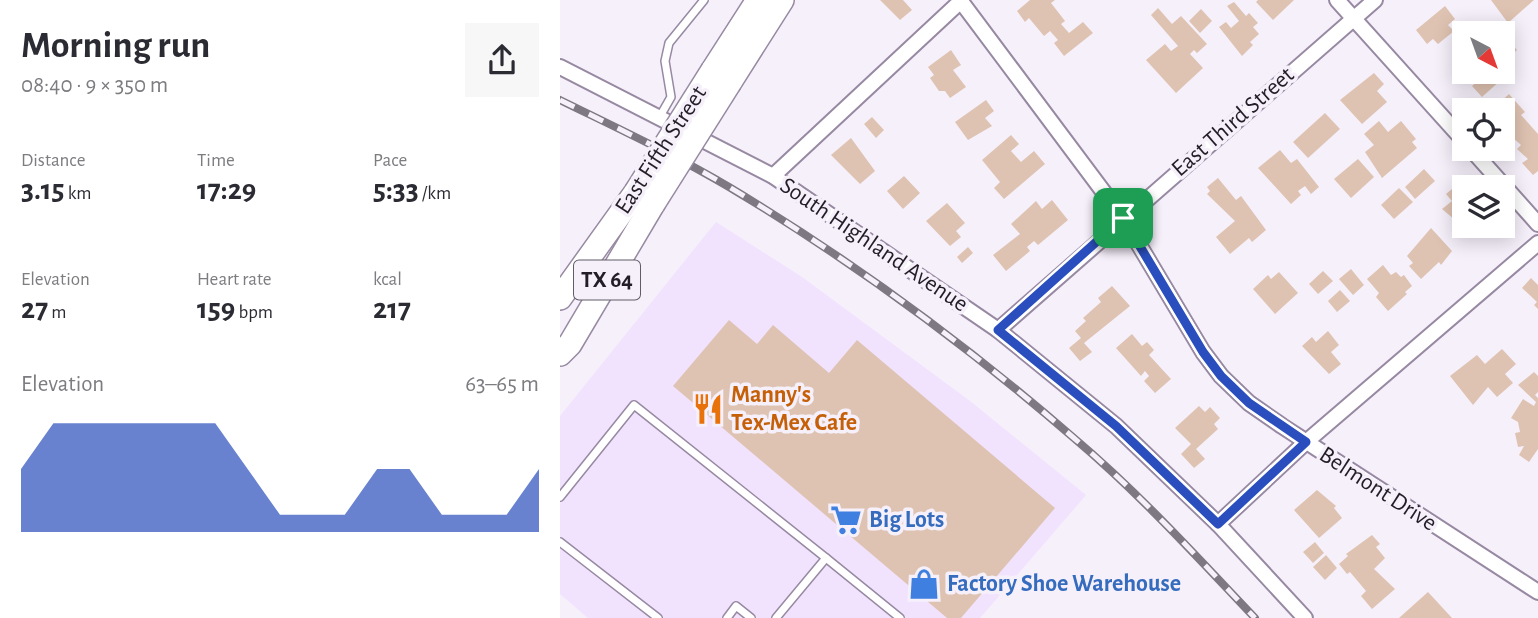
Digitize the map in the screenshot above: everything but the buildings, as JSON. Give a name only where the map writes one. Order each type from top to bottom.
[{"type":"main road","name":"East Fifth Street","points":[[722,76],[758,0]]},
{"type":"main road","name":"East Fifth Street","points":[[722,76],[782,0]]},
{"type":"main road","name":"TX 64","points":[[560,354],[570,344],[644,198],[722,76]]},
{"type":"main road","name":"East Fifth Street","points":[[560,298],[644,198]]},
{"type":"street","points":[[774,176],[961,0]]},
{"type":"street","name":"Belmont Drive","points":[[961,0],[1123,218],[1203,352],[1221,376],[1249,403],[1306,442],[1538,592]]},
{"type":"street","points":[[1337,0],[1452,127]]},
{"type":"street","name":"East Third Street","points":[[998,330],[1375,0]]},
{"type":"street","name":"South Highland Avenue","points":[[560,67],[774,176],[998,330],[1116,426],[1218,524],[1305,618]]},
{"type":"street","points":[[1482,161],[1538,224]]},
{"type":"street","points":[[1218,524],[1306,442],[1538,243]]},
{"type":"lane","points":[[659,119],[671,97],[665,61],[669,43],[704,0]]},
{"type":"lane","points":[[560,498],[634,405],[900,618]]},
{"type":"lane","points":[[560,542],[646,615],[658,618]]},
{"type":"lane","points":[[776,618],[826,558]]},
{"type":"lane","points":[[727,618],[736,606],[751,618]]},
{"type":"shaded area","points":[[716,222],[802,277],[970,401],[1086,495],[980,618],[588,618],[560,594],[560,416]]},
{"type":"railway","points":[[560,100],[729,187],[864,274],[951,338],[1099,460],[1168,526],[1255,618]]},
{"type":"place","name":"Manny's Tex-Mex Cafe","points":[[708,409]]},
{"type":"place","name":"Big Lots","points":[[846,520]]},
{"type":"place","name":"Factory Shoe Warehouse","points":[[924,584]]},
{"type":"route","points":[[1123,218],[1203,352],[1221,376],[1249,403],[1306,442],[1218,524],[1116,426],[998,330],[1123,218]]}]
